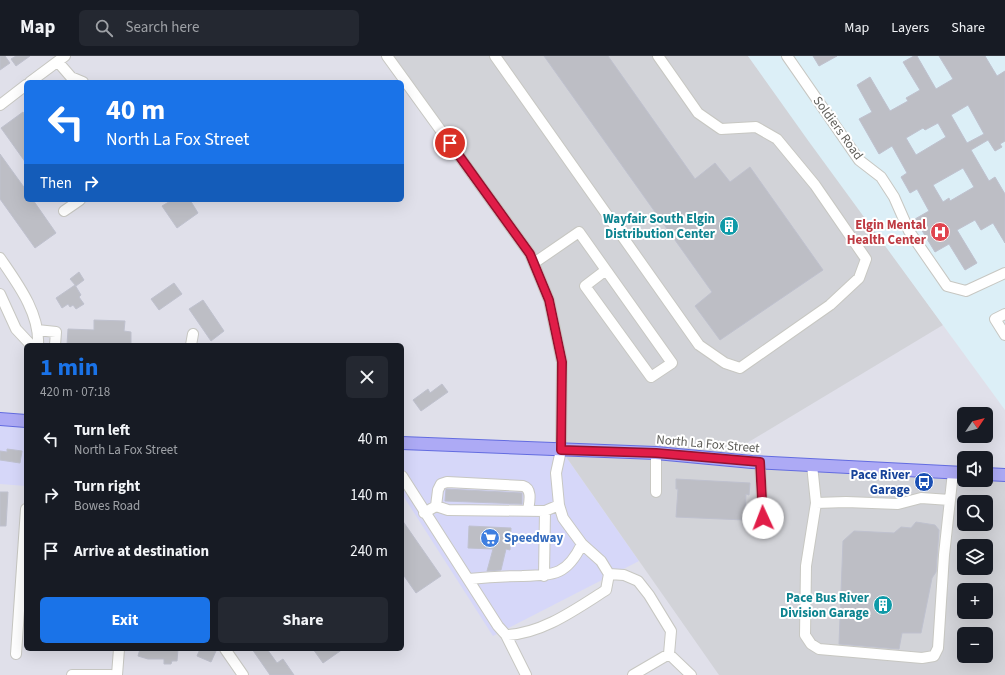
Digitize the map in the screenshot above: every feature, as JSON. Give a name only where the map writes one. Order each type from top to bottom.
[{"type":"main road","points":[[0,419],[24,421]]},
{"type":"main road","name":"North La Fox Street","points":[[404,443],[656,453],[760,462],[957,473]]},
{"type":"main road","points":[[993,474],[1005,475]]},
{"type":"street","points":[[387,56],[530,254],[534,263],[549,300],[562,362],[561,450],[556,473],[559,506],[563,518],[582,544],[601,561],[609,574],[606,590],[579,607],[531,632],[506,635]]},
{"type":"street","points":[[495,56],[699,345],[725,363],[740,368],[830,305],[860,278],[866,259],[815,185],[777,139],[756,127],[722,129],[698,113],[658,56]]},
{"type":"street","name":"Soldiers Road","points":[[787,56],[859,160],[881,177],[894,197],[909,231],[947,286],[966,291],[1005,273]]},
{"type":"street","points":[[36,80],[62,59],[71,77],[78,80]]},
{"type":"street","points":[[0,105],[24,87]]},
{"type":"street","points":[[64,211],[77,202]]},
{"type":"street","points":[[534,263],[579,232],[606,270],[672,363],[651,377],[585,286],[606,270]]},
{"type":"street","points":[[0,258],[22,291],[29,305],[36,330],[38,343]]},
{"type":"street","points":[[0,294],[16,329],[29,343]]},
{"type":"street","points":[[1005,314],[995,319],[1005,335]]},
{"type":"street","points":[[36,330],[56,332],[54,343]]},
{"type":"street","points":[[191,343],[193,334]]},
{"type":"street","points":[[656,453],[656,492]]},
{"type":"street","points":[[760,462],[763,518]]},
{"type":"street","points":[[812,465],[816,503],[806,566],[805,634],[811,644],[819,649],[922,658],[934,656],[938,648],[944,554],[950,500],[957,476]]},
{"type":"street","points":[[404,479],[498,626],[506,635],[526,675]]},
{"type":"street","points":[[436,506],[438,490],[441,484],[446,482],[523,486],[530,492],[528,512]]},
{"type":"street","points":[[816,503],[846,502],[898,504],[921,498],[950,500]]},
{"type":"street","points":[[424,512],[436,506],[448,510],[528,512],[545,511],[559,506]]},
{"type":"street","points":[[544,576],[545,511]]},
{"type":"street","points":[[16,654],[24,538]]},
{"type":"street","points":[[469,579],[544,576],[557,573],[575,558],[582,544]]},
{"type":"street","points":[[609,574],[624,575],[638,581],[649,595],[671,631],[669,654]]},
{"type":"street","points":[[117,675],[119,651]]},
{"type":"street","points":[[226,651],[244,675]]},
{"type":"street","points":[[633,675],[669,654]]},
{"type":"street","points":[[669,654],[691,675]]},
{"type":"street","points":[[72,675],[111,675]]},
{"type":"shaded area","points":[[394,56],[748,56],[943,325],[727,455],[565,446],[565,361],[532,250]]},
{"type":"shaded area","name":"Elgin Mental Health Center","points":[[748,56],[1005,56],[1005,410],[807,139]]},
{"type":"shaded area","points":[[0,421],[24,423],[24,486],[0,484]]},
{"type":"shaded area","points":[[404,445],[562,451],[639,561],[493,636],[404,497]]},
{"type":"shaded area","name":"Pace Bus River Division Garage","points":[[562,451],[957,474],[957,487],[993,487],[993,479],[1005,476],[1005,675],[719,675]]},
{"type":"building","points":[[0,56],[5,56],[10,63],[0,70]]},
{"type":"building","points":[[16,56],[30,56],[16,66],[11,59]]},
{"type":"building","name":"Wayfair South Elgin Distribution Center","points":[[544,56],[608,56],[695,179],[715,163],[730,182],[750,167],[823,270],[720,340],[695,306],[712,292]]},
{"type":"building","points":[[813,56],[837,56],[819,66]]},
{"type":"building","points":[[917,56],[936,89],[953,79],[939,56],[985,56],[997,76],[1005,71],[1005,141],[1000,144],[1002,147],[995,151],[988,140],[971,150],[989,181],[995,177],[1005,194],[1005,243],[993,223],[981,230],[975,220],[957,230],[977,263],[965,270],[949,244],[935,252],[915,219],[929,211],[917,189],[910,193],[901,177],[907,173],[892,146],[879,154],[859,119],[872,112],[857,85],[870,77],[890,111],[908,101],[906,98],[920,90],[903,62]],"holes":[[[968,105],[984,134],[967,143],[951,115]],[[938,123],[946,137],[916,155],[906,138],[923,128],[925,130]],[[963,168],[974,187],[950,201],[949,198],[943,202],[933,185]]]},
{"type":"building","points":[[23,112],[24,160],[1,128]]},
{"type":"building","points":[[0,154],[24,187],[24,202],[34,202],[56,233],[35,248],[0,199]]},
{"type":"building","points":[[169,202],[191,202],[198,213],[177,228],[162,206]]},
{"type":"building","points":[[79,272],[84,280],[76,286],[70,279]]},
{"type":"building","points":[[174,283],[182,294],[159,310],[151,299]]},
{"type":"building","points":[[75,285],[81,295],[79,297],[84,304],[76,309],[73,305],[70,307],[68,304],[62,308],[56,298]]},
{"type":"building","points":[[203,300],[224,331],[211,341],[189,309]]},
{"type":"building","points":[[94,320],[125,321],[124,331],[131,332],[131,343],[67,343],[68,329],[94,330]]},
{"type":"building","points":[[442,384],[448,392],[421,411],[413,400],[428,389],[430,393]]},
{"type":"building","points":[[7,449],[22,451],[20,463],[0,460],[0,451],[7,452]]},
{"type":"building","points":[[676,479],[750,483],[749,495],[746,494],[745,520],[676,517],[678,489],[676,489]]},
{"type":"building","name":"Speedway","points":[[446,489],[522,493],[522,504],[445,501]]},
{"type":"building","points":[[0,492],[8,492],[6,526],[0,526]]},
{"type":"building","name":"Pace Bus River Division Garage","points":[[916,522],[935,525],[939,530],[936,572],[932,578],[921,633],[902,633],[899,649],[839,644],[843,541],[854,531],[894,533],[901,527],[911,528]]},
{"type":"building","points":[[404,523],[441,576],[416,593],[404,576]]},
{"type":"building","name":"Speedway","points":[[469,526],[511,528],[510,550],[506,549],[501,570],[487,571],[493,549],[468,548]]},
{"type":"building","points":[[139,651],[178,651],[177,661],[172,661],[171,664],[164,664],[164,659],[148,659],[138,656]]},
{"type":"building","points":[[199,651],[216,651],[211,662],[197,656]]},
{"type":"building","points":[[253,651],[268,651],[277,663],[283,659],[294,675],[270,675]]},
{"type":"building","points":[[314,651],[340,651],[323,663]]},
{"type":"place","name":"Wayfair South Elgin Distribution Center","points":[[729,226]]},
{"type":"place","name":"Elgin Mental Health Center","points":[[940,232]]},
{"type":"place","name":"Pace River Garage","points":[[924,482]]},
{"type":"place","name":"Speedway","points":[[490,538]]},
{"type":"place","name":"Pace Bus River Division Garage","points":[[883,605]]},
{"type":"route","points":[[450,143],[530,254],[549,300],[562,362],[561,450],[656,453],[760,462],[763,518]]}]
